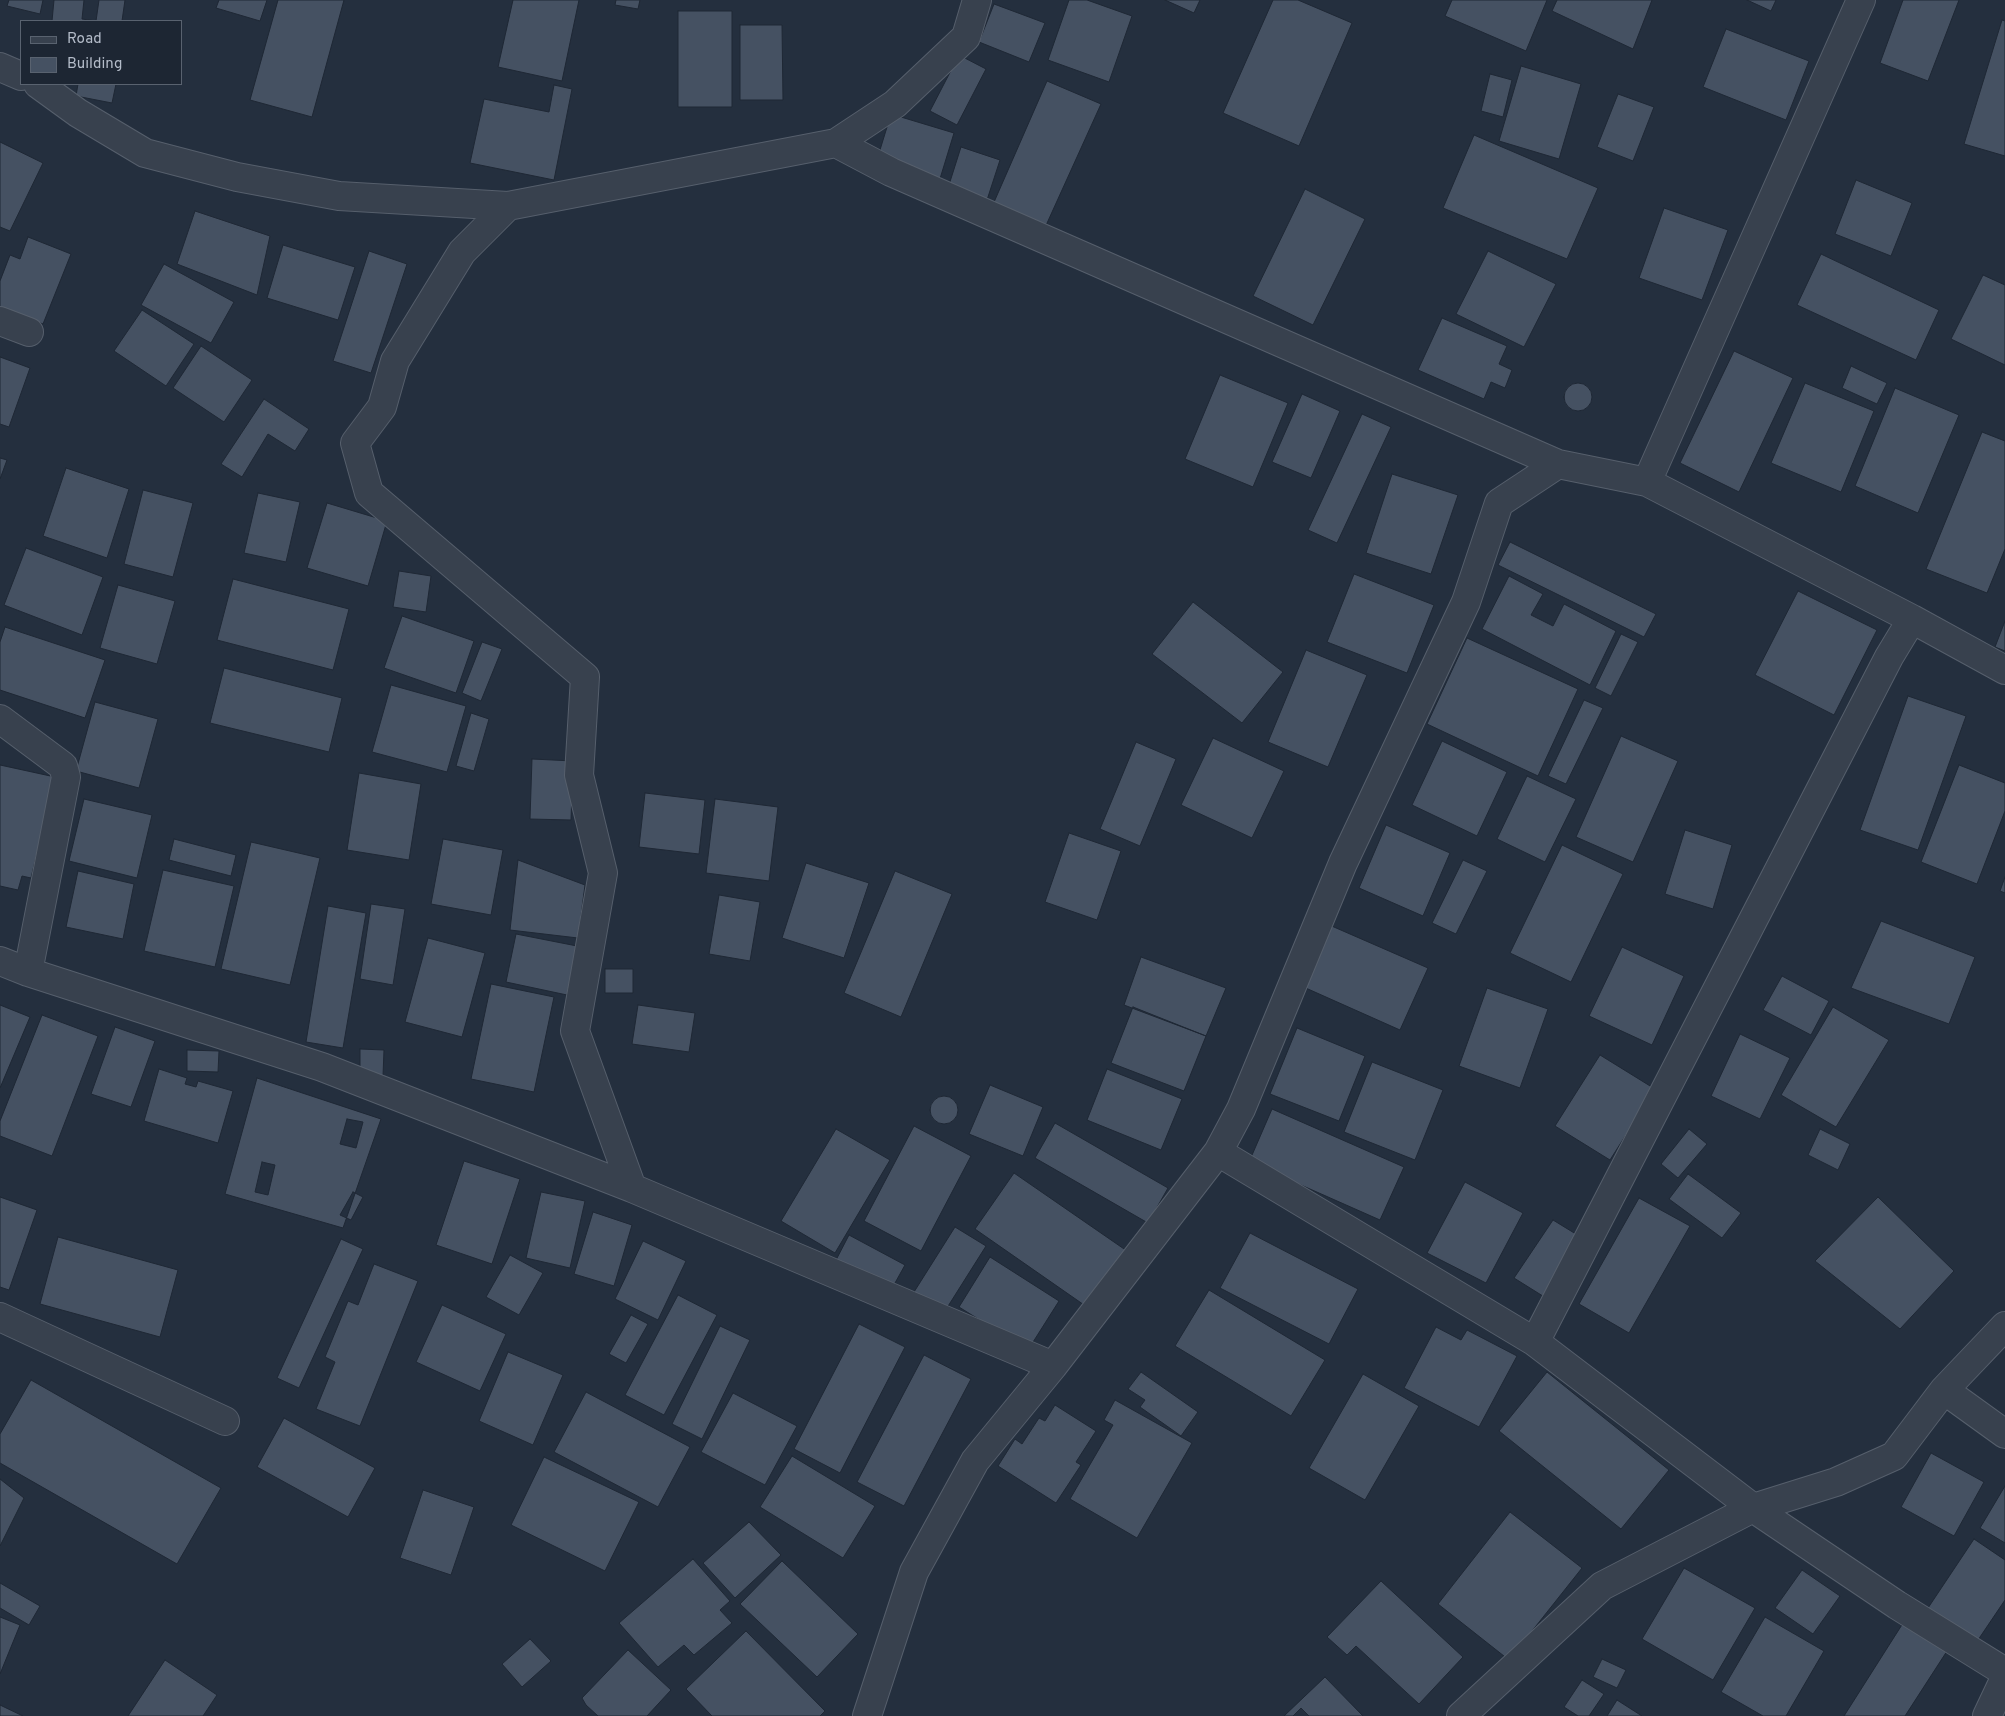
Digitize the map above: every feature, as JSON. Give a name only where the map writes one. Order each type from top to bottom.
[{"type":"street","points":[[39,85],[78,114],[145,153],[237,177],[339,196],[508,206],[836,143],[895,104],[966,37],[977,0]]},
{"type":"street","points":[[1647,482],[1861,0]]},
{"type":"street","points":[[0,66],[20,76]]},
{"type":"street","points":[[836,143],[891,172],[1558,464],[1647,482],[1912,619],[2005,670]]},
{"type":"street","points":[[508,206],[462,252],[396,361],[382,408],[355,443],[370,493],[585,677],[579,775],[603,873],[575,1031],[632,1188]]},
{"type":"street","points":[[0,321],[29,332]]},
{"type":"street","points":[[866,1716],[914,1572],[975,1460],[1053,1366],[1218,1152],[1241,1109],[1343,863],[1466,602],[1499,503],[1558,464]]},
{"type":"street","points":[[1535,1342],[1889,656],[1912,619]]},
{"type":"street","points":[[0,719],[63,766],[66,777],[28,972]]},
{"type":"street","points":[[0,961],[28,972],[322,1067],[632,1188],[1053,1366]]},
{"type":"street","points":[[1218,1152],[1535,1342],[1754,1508],[1897,1605],[2005,1672]]},
{"type":"street","points":[[0,1317],[225,1421]]},
{"type":"street","points":[[1461,1716],[1602,1586],[1754,1508],[1836,1482],[1894,1456],[1944,1390],[2005,1326]]},
{"type":"street","points":[[1944,1390],[2005,1434]]},
{"type":"street","points":[[1988,1716],[2005,1678]]},
{"type":"building","points":[[9,0],[43,0],[40,14],[7,6]]},
{"type":"building","points":[[54,0],[84,0],[82,19],[89,20],[52,20]]},
{"type":"building","points":[[99,0],[125,0],[122,20],[96,20]]},
{"type":"building","points":[[219,0],[267,0],[260,21],[216,8]]},
{"type":"building","points":[[278,0],[344,0],[312,117],[250,100]]},
{"type":"building","points":[[513,0],[579,0],[562,81],[498,67]]},
{"type":"building","points":[[616,0],[640,0],[638,9],[615,5]]},
{"type":"building","points":[[1069,0],[1087,0],[1132,16],[1109,82],[1048,60]]},
{"type":"building","points":[[1165,0],[1200,0],[1194,13]]},
{"type":"building","points":[[1273,0],[1298,0],[1352,23],[1299,146],[1223,113]]},
{"type":"building","points":[[1452,0],[1547,0],[1526,51],[1445,16]]},
{"type":"building","points":[[1557,0],[1652,0],[1633,49],[1552,11]]},
{"type":"building","points":[[1747,0],[1776,0],[1771,11]]},
{"type":"building","points":[[1903,0],[1959,0],[1928,81],[1880,63]]},
{"type":"building","points":[[994,4],[1045,23],[1029,62],[979,42]]},
{"type":"building","points":[[678,11],[732,11],[732,107],[678,107]]},
{"type":"building","points":[[2002,20],[2005,21],[2005,156],[1964,144]]},
{"type":"building","points":[[740,25],[782,25],[783,100],[740,100]]},
{"type":"building","points":[[1726,29],[1809,61],[1786,120],[1703,87]]},
{"type":"building","points":[[959,55],[986,69],[957,125],[930,111]]},
{"type":"building","points":[[1521,66],[1581,84],[1559,159],[1499,141]]},
{"type":"building","points":[[1490,74],[1512,80],[1503,117],[1481,111]]},
{"type":"building","points":[[1047,81],[1101,104],[1043,232],[991,209]]},
{"type":"building","points":[[78,85],[116,85],[112,103],[76,96]]},
{"type":"building","points":[[554,85],[572,89],[554,180],[470,163],[484,99],[549,112]]},
{"type":"building","points":[[1618,94],[1654,107],[1633,161],[1597,147]]},
{"type":"building","points":[[891,114],[954,133],[939,182],[876,163]]},
{"type":"building","points":[[1474,135],[1598,188],[1567,259],[1443,208]]},
{"type":"building","points":[[0,142],[43,163],[10,231],[0,227]]},
{"type":"building","points":[[961,147],[1000,160],[987,200],[948,188]]},
{"type":"building","points":[[1856,180],[1912,203],[1891,256],[1835,234]]},
{"type":"building","points":[[1305,189],[1365,219],[1313,325],[1253,296]]},
{"type":"building","points":[[1664,208],[1728,230],[1702,300],[1639,278]]},
{"type":"building","points":[[195,211],[270,236],[257,295],[177,264]]},
{"type":"building","points":[[28,237],[71,254],[43,324],[0,307],[0,281],[10,255],[20,259]]},
{"type":"building","points":[[283,245],[355,267],[338,320],[267,298]]},
{"type":"building","points":[[369,251],[407,264],[371,373],[333,361]]},
{"type":"building","points":[[1488,251],[1556,284],[1524,347],[1456,314]]},
{"type":"building","points":[[1821,254],[1939,310],[1916,360],[1797,305]]},
{"type":"building","points":[[164,264],[234,302],[211,343],[141,305]]},
{"type":"building","points":[[1983,275],[2005,285],[2005,365],[1951,339]]},
{"type":"building","points":[[142,310],[194,344],[166,386],[114,351]]},
{"type":"building","points":[[1442,318],[1507,346],[1499,364],[1512,370],[1505,388],[1491,382],[1484,399],[1418,370]]},
{"type":"building","points":[[201,346],[252,380],[224,422],[173,388]]},
{"type":"building","points":[[1734,351],[1793,378],[1739,492],[1680,463]]},
{"type":"building","points":[[0,357],[30,368],[9,427],[0,424]]},
{"type":"building","points":[[1851,366],[1887,383],[1877,404],[1842,388]]},
{"type":"building","points":[[1220,375],[1288,403],[1253,487],[1185,459]]},
{"type":"building","points":[[1578,383],[1588,387],[1592,397],[1588,407],[1578,411],[1568,407],[1564,397],[1568,387]]},
{"type":"building","points":[[1805,383],[1874,411],[1841,492],[1771,463]]},
{"type":"building","points":[[1895,388],[1959,415],[1918,513],[1855,486]]},
{"type":"building","points":[[1302,394],[1340,411],[1311,478],[1272,462]]},
{"type":"building","points":[[264,399],[309,429],[295,451],[268,434],[242,477],[221,464]]},
{"type":"building","points":[[1362,414],[1391,427],[1337,543],[1308,530]]},
{"type":"building","points":[[1982,432],[2005,441],[2005,549],[1987,593],[1926,569]]},
{"type":"building","points":[[0,458],[7,460],[0,479]]},
{"type":"building","points":[[66,468],[129,489],[107,558],[43,536]]},
{"type":"building","points":[[1392,474],[1458,495],[1431,574],[1366,553]]},
{"type":"building","points":[[143,490],[193,503],[173,577],[124,564]]},
{"type":"building","points":[[258,493],[300,502],[286,562],[244,553]]},
{"type":"building","points":[[327,503],[387,521],[368,586],[307,568]]},
{"type":"building","points":[[1510,542],[1656,614],[1644,637],[1498,565]]},
{"type":"building","points":[[26,548],[103,577],[82,635],[4,605]]},
{"type":"building","points":[[399,571],[431,576],[426,612],[393,607]]},
{"type":"building","points":[[1354,574],[1434,605],[1407,673],[1327,642]]},
{"type":"building","points":[[1509,576],[1543,594],[1531,615],[1553,626],[1564,604],[1616,631],[1590,685],[1482,629]]},
{"type":"building","points":[[233,579],[349,609],[333,670],[217,640]]},
{"type":"building","points":[[118,585],[175,601],[157,664],[100,648]]},
{"type":"building","points":[[1798,591],[1877,630],[1834,715],[1755,675]]},
{"type":"building","points":[[1193,602],[1283,672],[1242,723],[1152,654]]},
{"type":"building","points":[[402,616],[474,641],[456,693],[384,668]]},
{"type":"building","points":[[2005,621],[2005,651],[1995,647]]},
{"type":"building","points":[[5,627],[105,660],[85,718],[0,690],[0,642]]},
{"type":"building","points":[[1621,634],[1638,642],[1611,696],[1595,688]]},
{"type":"building","points":[[1467,638],[1578,689],[1538,776],[1427,724]]},
{"type":"building","points":[[482,642],[502,649],[481,701],[462,693]]},
{"type":"building","points":[[1306,650],[1367,675],[1328,767],[1268,742]]},
{"type":"building","points":[[224,668],[342,698],[329,752],[210,723]]},
{"type":"building","points":[[391,685],[466,706],[447,772],[372,752]]},
{"type":"building","points":[[1908,696],[1966,716],[1918,850],[1860,830]]},
{"type":"building","points":[[1584,700],[1603,708],[1566,784],[1548,776]]},
{"type":"building","points":[[95,702],[158,719],[139,788],[76,771]]},
{"type":"building","points":[[471,713],[489,719],[474,771],[456,766]]},
{"type":"building","points":[[1621,736],[1678,761],[1633,862],[1576,837]]},
{"type":"building","points":[[1213,738],[1284,771],[1252,838],[1181,805]]},
{"type":"building","points":[[1442,741],[1507,772],[1477,836],[1412,805]]},
{"type":"building","points":[[1136,742],[1176,759],[1140,846],[1100,829]]},
{"type":"building","points":[[532,759],[573,761],[571,820],[530,819]]},
{"type":"building","points":[[0,765],[55,777],[31,878],[22,876],[18,890],[0,886]]},
{"type":"building","points":[[1959,765],[2005,783],[2005,811],[1977,884],[1921,862]]},
{"type":"building","points":[[359,773],[421,784],[409,860],[347,850]]},
{"type":"building","points":[[1527,776],[1576,799],[1545,862],[1497,839]]},
{"type":"building","points":[[645,793],[705,800],[699,854],[639,847]]},
{"type":"building","points":[[84,799],[152,815],[137,878],[69,861]]},
{"type":"building","points":[[715,799],[778,807],[769,881],[706,873]]},
{"type":"building","points":[[1386,825],[1450,853],[1423,916],[1359,888]]},
{"type":"building","points":[[1685,830],[1732,845],[1713,909],[1665,894]]},
{"type":"building","points":[[1069,833],[1121,851],[1097,920],[1045,902]]},
{"type":"building","points":[[174,839],[236,855],[231,876],[169,860]]},
{"type":"building","points":[[443,839],[503,850],[491,915],[431,904]]},
{"type":"building","points":[[251,842],[320,858],[290,985],[221,969]]},
{"type":"building","points":[[1562,845],[1623,874],[1571,982],[1510,953]]},
{"type":"building","points":[[518,860],[585,885],[578,938],[510,930]]},
{"type":"building","points":[[1463,860],[1487,871],[1456,934],[1432,923]]},
{"type":"building","points":[[806,863],[869,883],[844,958],[782,938]]},
{"type":"building","points":[[163,870],[234,886],[215,967],[144,951]]},
{"type":"building","points":[[78,871],[134,884],[123,939],[66,927]]},
{"type":"building","points":[[895,871],[952,894],[901,1017],[844,993]]},
{"type":"building","points":[[2005,877],[2005,893],[2000,891]]},
{"type":"building","points":[[719,895],[760,902],[750,961],[709,954]]},
{"type":"building","points":[[371,904],[405,909],[393,985],[360,979]]},
{"type":"building","points":[[328,906],[366,913],[343,1048],[306,1042]]},
{"type":"building","points":[[1881,921],[1975,957],[1949,1024],[1851,988]]},
{"type":"building","points":[[1327,924],[1428,968],[1400,1030],[1299,985]]},
{"type":"building","points":[[516,934],[577,946],[567,995],[506,982]]},
{"type":"building","points":[[428,938],[485,953],[462,1037],[405,1022]]},
{"type":"building","points":[[1622,947],[1684,976],[1652,1045],[1589,1016]]},
{"type":"building","points":[[1141,957],[1226,988],[1206,1036],[1124,1005]]},
{"type":"building","points":[[605,969],[633,969],[633,993],[605,993]]},
{"type":"building","points":[[1782,976],[1829,1001],[1811,1035],[1763,1010]]},
{"type":"building","points":[[491,984],[554,997],[534,1092],[471,1079]]},
{"type":"building","points":[[1487,988],[1548,1009],[1520,1088],[1459,1066]]},
{"type":"building","points":[[0,1005],[30,1017],[0,1088]]},
{"type":"building","points":[[638,1005],[695,1013],[689,1052],[632,1044]]},
{"type":"building","points":[[1133,1007],[1206,1036],[1184,1091],[1111,1063]]},
{"type":"building","points":[[1833,1007],[1889,1040],[1836,1127],[1781,1095]]},
{"type":"building","points":[[42,1015],[98,1036],[52,1156],[0,1136],[0,1121]]},
{"type":"building","points":[[115,1027],[155,1041],[131,1107],[91,1094]]},
{"type":"building","points":[[1297,1028],[1365,1056],[1339,1121],[1270,1094]]},
{"type":"building","points":[[1740,1034],[1790,1058],[1760,1119],[1711,1096]]},
{"type":"building","points":[[360,1049],[384,1050],[383,1076],[360,1075]]},
{"type":"building","points":[[187,1050],[219,1051],[218,1072],[187,1071]]},
{"type":"building","points":[[1600,1055],[1655,1089],[1610,1160],[1555,1126]]},
{"type":"building","points":[[1372,1062],[1443,1090],[1415,1160],[1344,1132]]},
{"type":"building","points":[[159,1069],[187,1078],[185,1084],[196,1087],[198,1081],[233,1091],[218,1143],[144,1121]]},
{"type":"building","points":[[1107,1069],[1182,1099],[1161,1150],[1087,1120]]},
{"type":"building","points":[[257,1078],[381,1119],[343,1228],[225,1194]]},
{"type":"building","points":[[990,1085],[1043,1107],[1023,1156],[969,1134]]},
{"type":"building","points":[[944,1096],[954,1100],[958,1110],[954,1120],[944,1124],[934,1120],[930,1110],[934,1100]]},
{"type":"building","points":[[1272,1109],[1404,1167],[1380,1220],[1249,1162]]},
{"type":"building","points":[[347,1119],[363,1122],[356,1148],[340,1144]]},
{"type":"building","points":[[1055,1123],[1168,1188],[1148,1223],[1035,1158]]},
{"type":"building","points":[[914,1126],[971,1156],[921,1251],[864,1221]]},
{"type":"building","points":[[836,1129],[890,1160],[835,1253],[781,1221]]},
{"type":"building","points":[[1689,1129],[1707,1144],[1678,1178],[1661,1164]]},
{"type":"building","points":[[1820,1129],[1850,1144],[1838,1170],[1808,1155]]},
{"type":"building","points":[[464,1161],[520,1179],[492,1264],[436,1245]]},
{"type":"building","points":[[262,1162],[275,1165],[268,1195],[255,1192]]},
{"type":"building","points":[[1014,1173],[1127,1251],[1087,1307],[975,1229]]},
{"type":"building","points":[[1688,1174],[1741,1213],[1722,1238],[1669,1199]]},
{"type":"building","points":[[1465,1182],[1523,1213],[1486,1283],[1427,1253]]},
{"type":"building","points":[[353,1192],[363,1197],[351,1220],[340,1215]]},
{"type":"building","points":[[541,1192],[585,1201],[570,1268],[526,1258]]},
{"type":"building","points":[[0,1197],[37,1210],[9,1290],[0,1287]]},
{"type":"building","points":[[1878,1197],[1954,1271],[1900,1329],[1815,1261]]},
{"type":"building","points":[[1639,1198],[1690,1226],[1629,1333],[1579,1304]]},
{"type":"building","points":[[593,1212],[632,1225],[614,1286],[574,1274]]},
{"type":"building","points":[[1553,1220],[1584,1239],[1546,1298],[1514,1278]]},
{"type":"building","points":[[955,1227],[986,1246],[945,1311],[914,1292]]},
{"type":"building","points":[[1250,1233],[1358,1289],[1329,1344],[1220,1288]]},
{"type":"building","points":[[849,1235],[905,1265],[890,1292],[835,1262]]},
{"type":"building","points":[[58,1237],[178,1270],[160,1337],[40,1304]]},
{"type":"building","points":[[341,1239],[363,1249],[299,1388],[277,1378]]},
{"type":"building","points":[[643,1241],[686,1261],[658,1320],[615,1299]]},
{"type":"building","points":[[510,1255],[543,1273],[519,1315],[486,1297]]},
{"type":"building","points":[[990,1257],[1059,1301],[1028,1350],[959,1307]]},
{"type":"building","points":[[374,1264],[418,1281],[360,1426],[316,1409],[335,1362],[325,1357],[348,1301],[358,1305]]},
{"type":"building","points":[[1209,1290],[1325,1360],[1291,1416],[1175,1346]]},
{"type":"building","points":[[678,1295],[717,1315],[664,1415],[625,1395]]},
{"type":"building","points":[[442,1305],[506,1334],[480,1391],[416,1362]]},
{"type":"building","points":[[631,1315],[648,1324],[626,1363],[609,1354]]},
{"type":"building","points":[[859,1324],[905,1347],[840,1473],[794,1449]]},
{"type":"building","points":[[720,1326],[750,1340],[702,1439],[672,1424]]},
{"type":"building","points":[[1436,1327],[1461,1340],[1467,1330],[1517,1356],[1479,1427],[1404,1388]]},
{"type":"building","points":[[508,1352],[563,1375],[533,1445],[479,1421]]},
{"type":"building","points":[[924,1355],[971,1379],[904,1506],[857,1482]]},
{"type":"building","points":[[1141,1372],[1198,1412],[1181,1436],[1140,1407],[1145,1400],[1128,1389]]},
{"type":"building","points":[[1547,1372],[1669,1470],[1621,1529],[1499,1431]]},
{"type":"building","points":[[1363,1374],[1419,1406],[1365,1500],[1309,1468]]},
{"type":"building","points":[[31,1380],[221,1488],[177,1564],[0,1463],[0,1434]]},
{"type":"building","points":[[586,1392],[690,1447],[658,1507],[554,1452]]},
{"type":"building","points":[[733,1393],[797,1426],[765,1485],[701,1452]]},
{"type":"building","points":[[1115,1400],[1192,1443],[1137,1538],[1070,1499],[1113,1425],[1104,1420]]},
{"type":"building","points":[[1055,1405],[1096,1431],[1076,1462],[1081,1465],[1056,1503],[998,1466],[1015,1439],[1022,1444],[1039,1418],[1045,1421]]},
{"type":"building","points":[[284,1418],[375,1468],[348,1517],[257,1467]]},
{"type":"building","points":[[1931,1453],[1984,1482],[1954,1536],[1901,1507]]},
{"type":"building","points":[[792,1456],[875,1506],[843,1558],[760,1507]]},
{"type":"building","points":[[544,1457],[639,1502],[605,1571],[511,1525]]},
{"type":"building","points":[[0,1479],[24,1498],[0,1546]]},
{"type":"building","points":[[2005,1486],[2005,1543],[1980,1528]]},
{"type":"building","points":[[423,1490],[474,1507],[451,1575],[400,1558]]},
{"type":"building","points":[[1510,1512],[1582,1568],[1509,1660],[1438,1604]]},
{"type":"building","points":[[749,1522],[781,1555],[735,1598],[703,1563]]},
{"type":"building","points":[[1974,1539],[2005,1560],[2005,1600],[1978,1640],[1928,1608]]},
{"type":"building","points":[[693,1559],[730,1601],[720,1610],[732,1623],[694,1655],[684,1645],[658,1667],[619,1623]]},
{"type":"building","points":[[782,1561],[858,1634],[817,1677],[740,1604]]},
{"type":"building","points":[[1684,1568],[1755,1608],[1713,1680],[1642,1639]]},
{"type":"building","points":[[1802,1570],[1840,1596],[1813,1634],[1775,1608]]},
{"type":"building","points":[[1381,1581],[1463,1657],[1419,1704],[1356,1646],[1347,1655],[1327,1637]]},
{"type":"building","points":[[0,1583],[40,1606],[29,1625],[0,1608]]},
{"type":"building","points":[[0,1617],[20,1625],[0,1674]]},
{"type":"building","points":[[1765,1617],[1824,1651],[1786,1716],[1763,1716],[1721,1692]]},
{"type":"building","points":[[1905,1620],[1949,1648],[1905,1716],[1844,1716]]},
{"type":"building","points":[[746,1631],[825,1711],[820,1716],[712,1716],[686,1689]]},
{"type":"building","points":[[530,1639],[551,1661],[522,1687],[502,1664]]},
{"type":"building","points":[[628,1650],[671,1690],[647,1716],[598,1716],[586,1705],[582,1698]]},
{"type":"building","points":[[1602,1659],[1626,1670],[1617,1688],[1593,1677]]},
{"type":"building","points":[[165,1660],[217,1695],[203,1716],[128,1716]]},
{"type":"building","points":[[1325,1677],[1363,1716],[1309,1716],[1301,1708],[1293,1716],[1284,1716]]},
{"type":"building","points":[[1582,1680],[1604,1694],[1589,1716],[1578,1716],[1564,1707]]},
{"type":"building","points":[[1617,1700],[1642,1716],[1607,1716]]},
{"type":"building","points":[[0,1705],[23,1716],[0,1716]]}]
